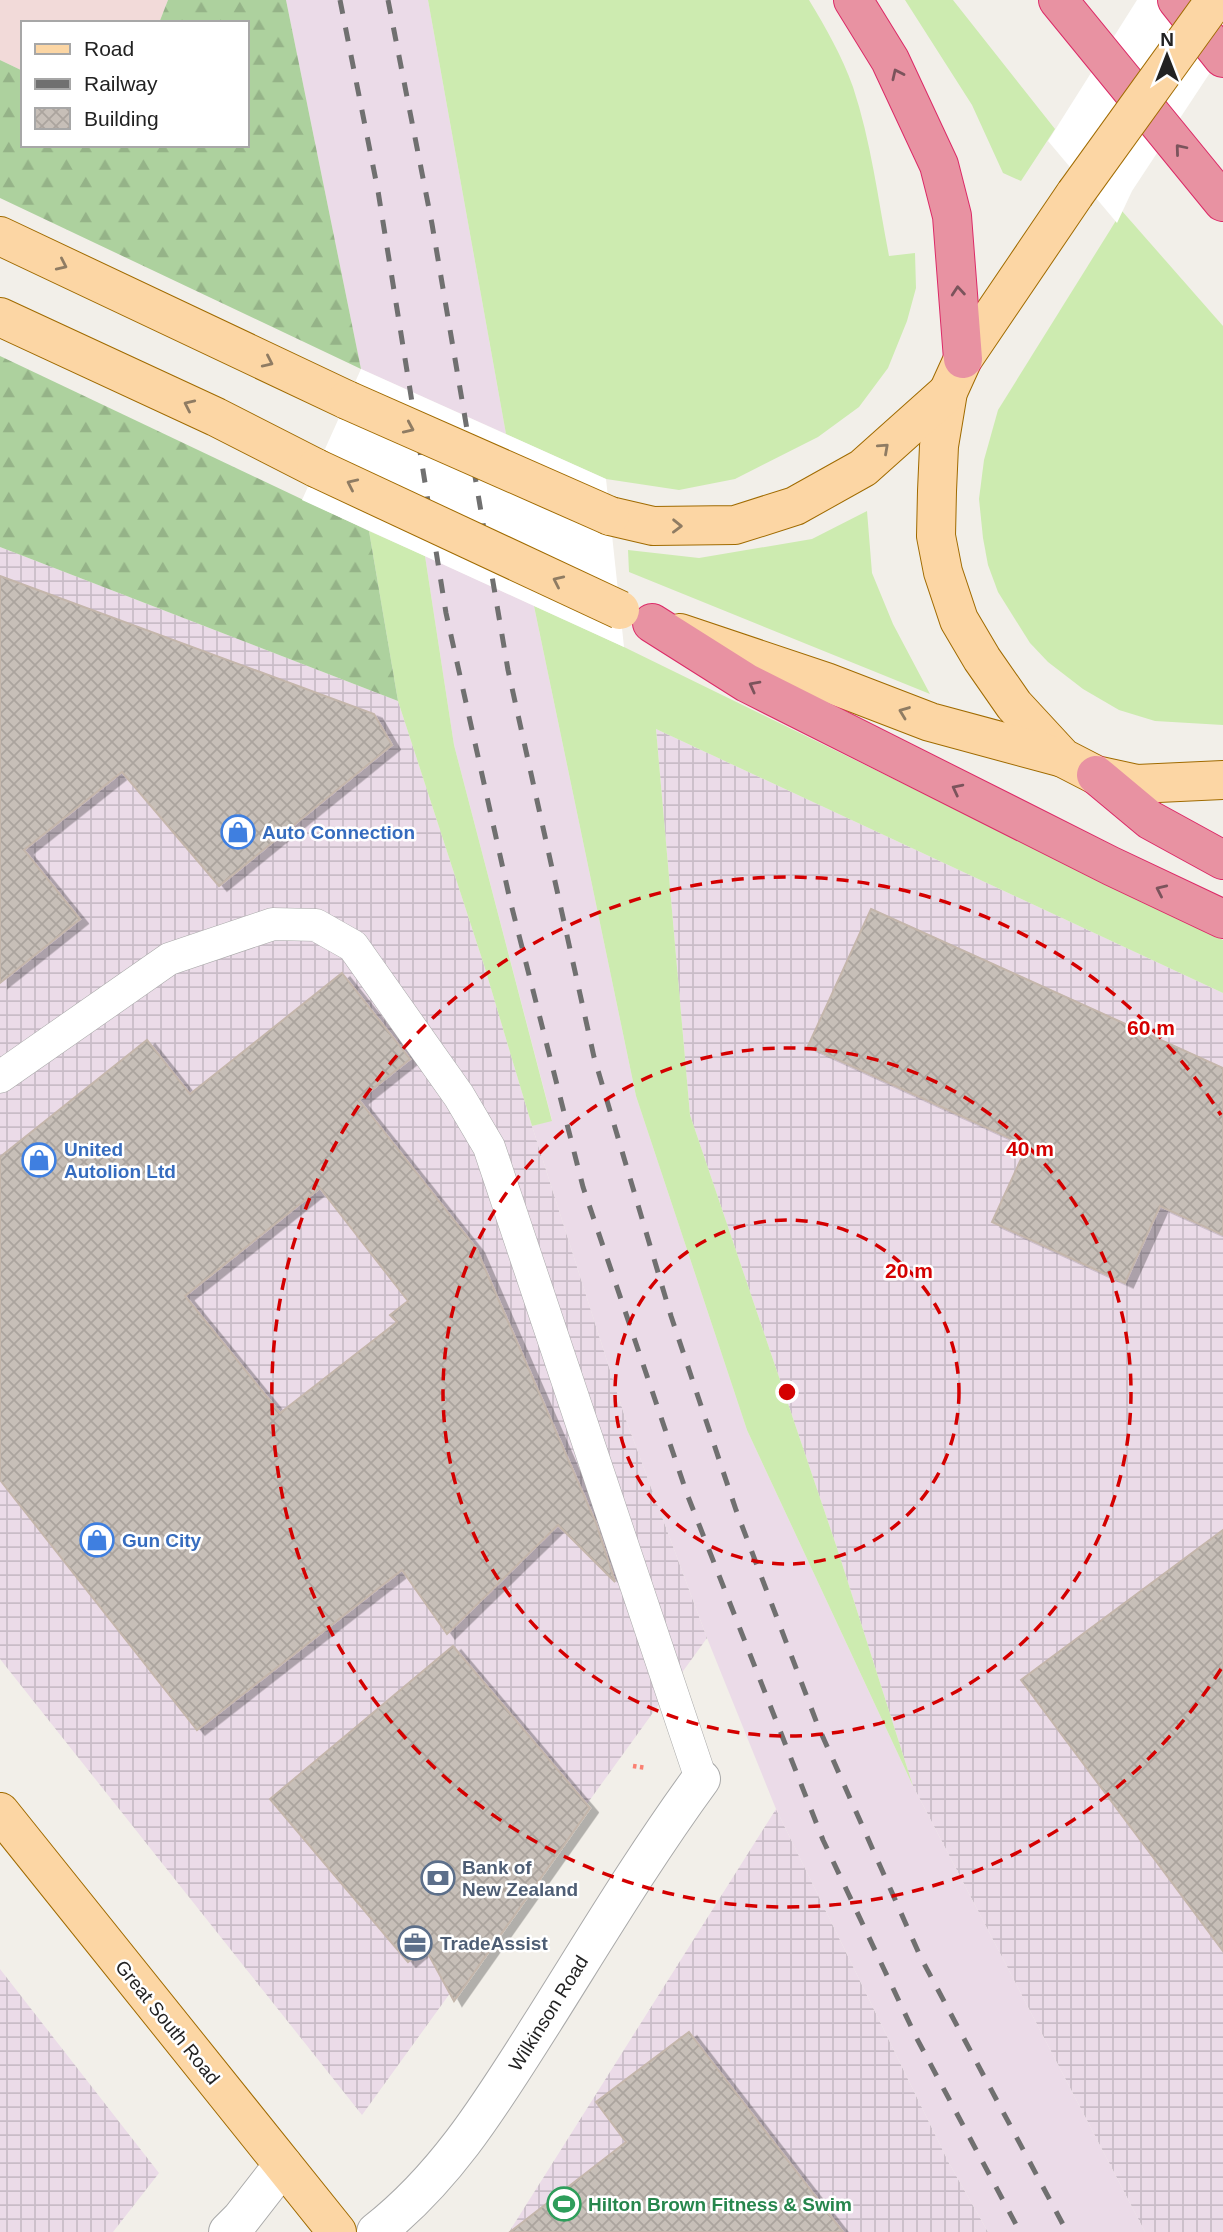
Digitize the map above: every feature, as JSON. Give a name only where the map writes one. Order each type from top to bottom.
[{"type":"highway","points":[[853,0],[890,60],[939,165],[952,216],[956,376]]},
{"type":"highway","points":[[1058,0],[1223,202]]},
{"type":"highway","points":[[1177,0],[1223,58]]},
{"type":"highway","points":[[636,616],[747,683],[1111,866],[1223,919]]},
{"type":"highway","points":[[1080,766],[1150,820],[1223,860]]},
{"type":"main road","points":[[0,236],[347,400],[610,516],[653,526],[735,525],[795,506],[863,468],[956,376],[1075,194],[1215,0]]},
{"type":"main road","points":[[0,317],[216,417],[316,468],[636,616],[826,682],[930,722],[1137,784],[1223,780]]},
{"type":"main road","points":[[956,376],[939,446],[936,536],[943,572],[959,620],[1014,705],[1080,766]]},
{"type":"main road","name":"Great South Road","points":[[0,1812],[337,2232]]},
{"type":"street","name":"Wilkinson Road","points":[[376,2232],[401,2213],[434,2179],[485,2113],[659,1835],[701,1779]]},
{"type":"street","points":[[228,2232],[283,2165]]},
{"type":"lane","points":[[0,1077],[169,960],[273,924],[316,925],[353,946],[459,1096],[489,1147],[701,1779]]},
{"type":"shaded area","points":[[0,0],[168,0],[160,21],[21,21],[21,70],[0,60]]},
{"type":"shaded area","points":[[286,0],[428,0],[506,434],[361,369]]},
{"type":"shaded area","points":[[0,547],[398,701],[484,965],[532,1126],[625,1417],[707,1638],[362,2115],[0,1659]]},
{"type":"shaded area","points":[[425,556],[534,606],[636,1096],[747,1430],[913,1786],[1145,2232],[988,2232],[949,2163],[776,1809],[707,1638],[625,1417],[532,1126],[552,1120],[454,745]]},
{"type":"shaded area","points":[[656,729],[1223,993],[1223,2232],[1145,2232],[913,1786],[837,1548],[690,1115]]},
{"type":"shaded area","points":[[776,1809],[949,2163],[988,2232],[509,2232]]},
{"type":"shaded area","points":[[0,1969],[159,2173],[113,2232],[0,2232]]},
{"type":"green space","points":[[168,0],[286,0],[361,369],[0,198],[0,60],[21,70],[21,147],[248,147],[248,21],[160,21]]},
{"type":"green space","points":[[428,0],[809,0],[833,42],[853,87],[869,149],[889,256],[915,253],[916,288],[907,321],[888,368],[859,407],[818,437],[735,479],[679,490],[606,479],[506,434]]},
{"type":"green space","points":[[905,0],[953,0],[1055,129],[1021,181],[1003,173],[972,105]]},
{"type":"green space","points":[[1122,211],[1223,326],[1223,725],[1155,721],[1119,710],[1083,689],[1048,662],[1030,643],[998,592],[988,565],[979,499],[984,460],[998,410]]},
{"type":"green space","points":[[0,356],[369,531],[398,701],[0,547]]},
{"type":"green space","points":[[867,511],[872,573],[893,624],[930,694],[629,572],[628,550],[699,558],[812,539]]},
{"type":"green space","points":[[369,531],[425,556],[454,745],[552,1121],[532,1126],[484,965],[398,701]]},
{"type":"green space","points":[[534,606],[624,647],[1223,940],[1223,993],[656,729],[690,1115],[837,1548],[913,1786],[747,1430],[636,1096]]},
{"type":"pier","points":[[1137,0],[1223,0],[1223,53],[1132,191],[1117,223],[1048,141]]},
{"type":"pier","points":[[361,369],[606,479],[624,647],[302,500]]},
{"type":"building","points":[[0,576],[374,714],[392,745],[219,886],[122,772],[24,850],[80,919],[0,983]]},
{"type":"building","points":[[871,909],[1223,1068],[1223,1235],[1160,1206],[1125,1283],[992,1222],[1027,1146],[808,1046]]},
{"type":"building","points":[[342,973],[410,1059],[359,1100],[476,1248],[596,1523],[615,1582],[558,1525],[447,1634],[402,1570],[197,1730],[0,1480],[0,1157],[147,1040],[190,1094]],"holes":[[[320,1188],[408,1301],[390,1315],[397,1322],[280,1413],[185,1296]]]},
{"type":"building","points":[[1223,1530],[1223,1951],[1021,1680]]},
{"type":"building","name":"Bank of New Zealand","points":[[453,1646],[590,1808],[454,2001],[425,1948],[408,1962],[270,1799]]},
{"type":"building","points":[[689,2032],[843,2232],[510,2232],[626,2142],[596,2102]]},
{"type":"railway","points":[[340,0],[378,191],[446,613],[510,900],[583,1187],[687,1494],[823,1840],[916,2037],[1020,2232]]},
{"type":"railway","points":[[388,0],[432,224],[508,670],[594,1057],[671,1316],[736,1510],[818,1726],[921,1958],[1067,2232]]},
{"type":"place","name":"Auto Connection","points":[[238,832]]},
{"type":"place","name":"United Autolion Ltd","points":[[39,1160]]},
{"type":"place","name":"Gun City","points":[[97,1540]]},
{"type":"place","name":"Bank of New Zealand","points":[[438,1878]]},
{"type":"place","name":"TradeAssist","points":[[415,1943]]},
{"type":"place","name":"Hilton Brown Fitness & Swim","points":[[564,2204]]}]
